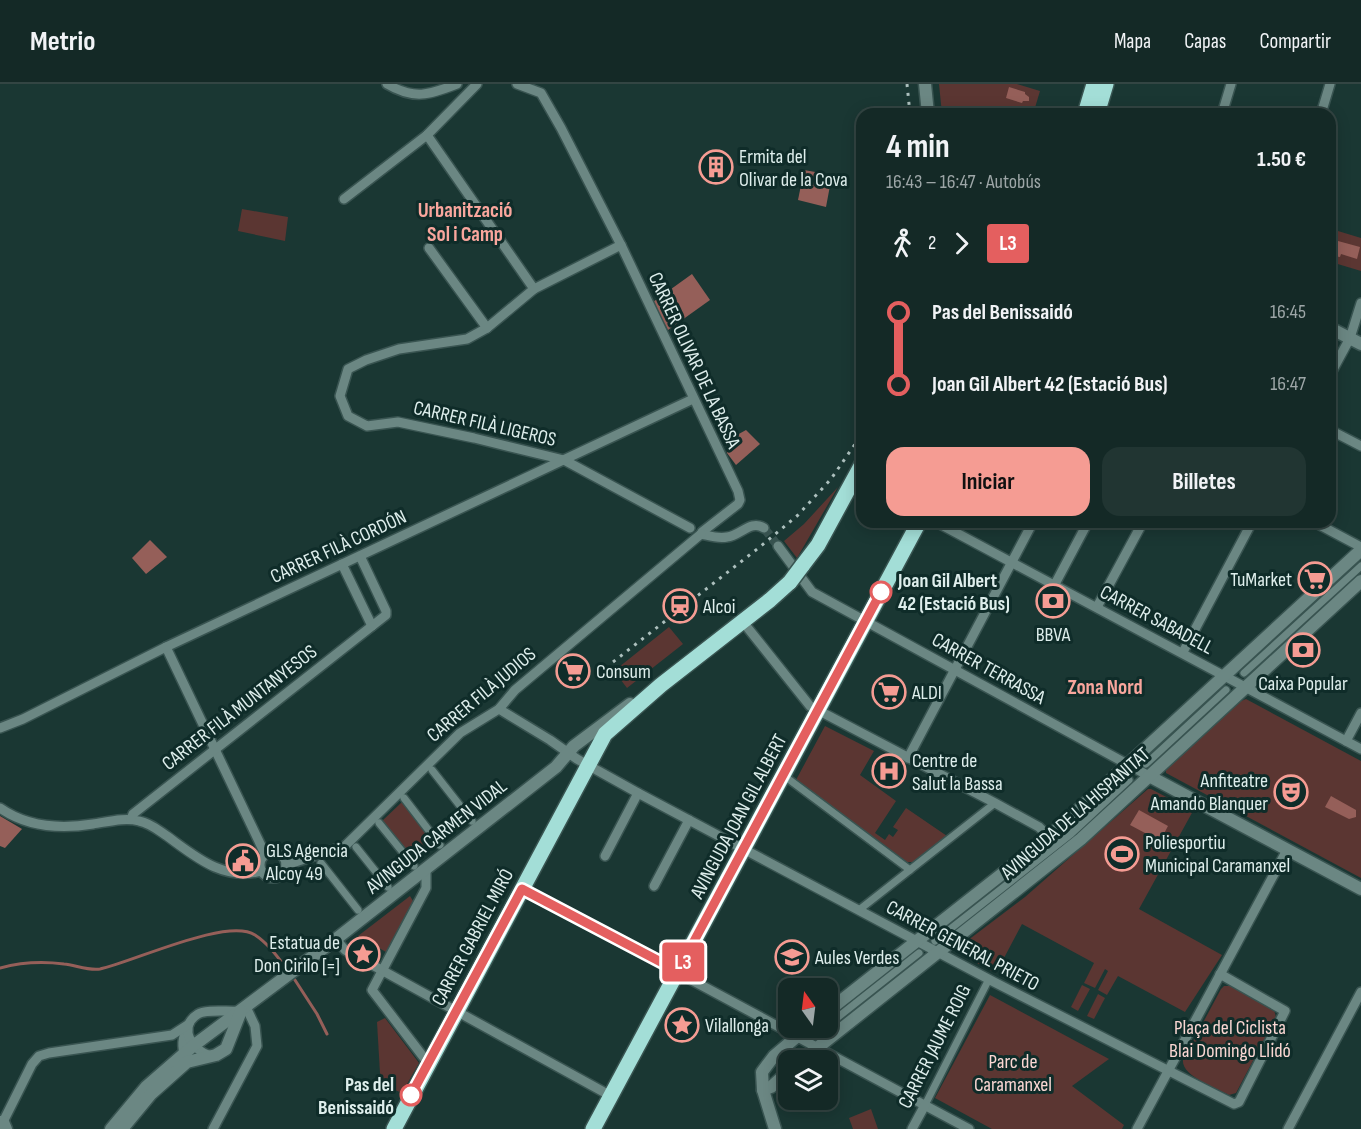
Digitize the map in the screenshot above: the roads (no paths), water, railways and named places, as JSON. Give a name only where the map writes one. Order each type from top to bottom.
[{"type":"main road","points":[[1087,108],[1094,84]]},
{"type":"main road","points":[[1099,108],[1106,84]]},
{"type":"main road","name":"CARRER GABRIEL MIRÓ","points":[[394,1129],[587,765],[608,730],[743,622],[789,582],[818,545],[856,475]]},
{"type":"main road","name":"AVINGUDA JOAN GIL ALBERT","points":[[593,1129],[916,528]]},
{"type":"street","points":[[387,84],[398,90],[426,95],[457,84]]},
{"type":"street","points":[[344,199],[428,135],[477,84]]},
{"type":"street","points":[[518,84],[541,93]]},
{"type":"street","points":[[526,84],[541,93]]},
{"type":"street","points":[[925,84],[927,108]]},
{"type":"street","points":[[1224,108],[1231,84]]},
{"type":"street","points":[[1323,108],[1330,84]]},
{"type":"street","name":"CARRER OLIVAR DE LA BASSA","points":[[541,93],[621,245],[738,491]]},
{"type":"street","points":[[428,135],[534,289]]},
{"type":"street","points":[[429,248],[487,328],[534,289],[621,245]]},
{"type":"street","points":[[1336,367],[1355,341],[1361,303]]},
{"type":"street","name":"CARRER FILÀ LIGEROS","points":[[487,328],[467,339],[399,349],[366,360],[348,369],[340,396],[348,416],[367,426],[398,422],[564,460],[690,528],[698,525],[701,529],[700,535]]},
{"type":"street","points":[[1336,331],[1355,341]]},
{"type":"street","name":"CARRER FILÀ CORDÓN","points":[[0,728],[23,719],[166,647],[693,399]]},
{"type":"street","points":[[1336,433],[1361,446]]},
{"type":"street","name":"CARRER FILÀ JUDIOS","points":[[286,865],[345,846],[460,733],[499,709],[515,690],[738,504],[740,500],[738,491]]},
{"type":"street","points":[[700,535],[724,538],[739,534],[755,524],[764,528]]},
{"type":"street","name":"CARRER SABADELL","points":[[947,528],[1361,749]]},
{"type":"street","points":[[908,758],[1030,528]]},
{"type":"street","points":[[1055,584],[1085,528]]},
{"type":"street","points":[[1097,607],[1140,528]]},
{"type":"street","points":[[1183,652],[1249,528]]},
{"type":"street","points":[[1324,528],[1361,549]]},
{"type":"street","points":[[778,546],[812,592],[866,621]]},
{"type":"street","name":"AVINGUDA DE LA HISPANITAT","points":[[838,1016],[1048,837],[1361,549]]},
{"type":"street","name":"CARRER FILÀ MUNTANYESOS","points":[[131,819],[133,814],[384,616],[386,611],[360,556]]},
{"type":"street","points":[[342,564],[372,626]]},
{"type":"street","points":[[1244,674],[1361,566]]},
{"type":"street","name":"AVINGUDA DE LA HISPANITAT","points":[[936,946],[1081,839],[1361,581]]},
{"type":"street","name":"CARRER TERRASSA","points":[[866,621],[1149,776]]},
{"type":"street","points":[[743,622],[804,701],[1039,827],[1048,837]]},
{"type":"street","points":[[166,647],[265,854]]},
{"type":"street","name":"AVINGUDA CARMEN VIDAL","points":[[111,1129],[146,1087],[188,1050],[336,939],[420,868],[556,767],[567,752],[656,683],[673,676]]},
{"type":"street","name":"AVINGUDA DE LA HISPANITAT","points":[[1146,764],[1226,690]]},
{"type":"street","name":"CARRER GENERAL PRIETO","points":[[499,709],[587,765],[859,910],[918,946],[936,946],[989,980],[1167,1071]]},
{"type":"street","points":[[1346,741],[1361,713]]},
{"type":"street","points":[[432,770],[472,821]]},
{"type":"street","points":[[783,775],[910,870]]},
{"type":"street","points":[[1149,776],[1361,890]]},
{"type":"street","name":"AVINGUDA DE LA HISPANITAT","points":[[814,1050],[1071,834],[1129,780]]},
{"type":"street","points":[[605,856],[638,793]]},
{"type":"street","points":[[404,798],[440,845]]},
{"type":"street","points":[[859,910],[995,803]]},
{"type":"street","points":[[0,808],[17,818],[54,826],[85,825],[131,819],[151,825],[200,860],[217,869],[238,874],[262,871]]},
{"type":"street","points":[[654,886],[689,820]]},
{"type":"street","points":[[379,822],[420,868],[426,888],[372,990],[428,1063]]},
{"type":"street","points":[[356,847],[388,886]]},
{"type":"street","points":[[1137,1129],[1287,850]]},
{"type":"street","points":[[273,852],[283,856],[286,865],[284,872],[271,877],[262,871],[260,864],[265,854],[273,852]]},
{"type":"street","points":[[321,863],[358,910]]},
{"type":"street","points":[[522,889],[778,1026]]},
{"type":"street","points":[[336,939],[345,950],[611,1096]]},
{"type":"street","name":"AVINGUDA DE LA HISPANITAT","points":[[838,1004],[918,946]]},
{"type":"street","points":[[1167,1071],[1232,1104],[1239,1101],[1285,1011],[1220,974]]},
{"type":"street","name":"CARRER JAUME ROIG","points":[[912,1129],[989,980]]},
{"type":"street","points":[[1288,1129],[1361,992]]},
{"type":"street","points":[[122,1129],[145,1100],[190,1060],[216,1055],[226,1049],[243,1009]]},
{"type":"street","points":[[3,1124],[32,1064],[39,1056],[172,1035],[189,1027],[198,1014],[243,1009],[253,1017],[257,1046],[213,1129]]},
{"type":"street","points":[[215,1012],[225,1021],[230,1038]]},
{"type":"street","points":[[189,1027],[188,1050],[210,1056]]},
{"type":"street","name":"AVINGUDA DE LA HISPANITAT","points":[[763,1090],[762,1077],[766,1065],[794,1038]]},
{"type":"street","points":[[800,1038],[969,1129]]},
{"type":"street","points":[[775,1129],[763,1090],[778,1081]]},
{"type":"waterway","points":[[0,968],[39,962],[100,969],[202,936],[242,931],[260,939],[274,952],[289,972]]},
{"type":"waterway","points":[[293,977],[327,1034]]},
{"type":"tunnel","points":[[764,528],[778,546]]},
{"type":"railway","points":[[907,84],[909,108]]},
{"type":"railway","points":[[613,662],[798,515],[831,479],[856,443]]},
{"type":"place","name":"Ermita del Olivar de la Cova","points":[[716,167]]},
{"type":"place","name":"TuMarket","points":[[1315,579]]},
{"type":"place","name":"Joan Gil Albert 42 (Estació Bus)","points":[[881,592]]},
{"type":"place","name":"BBVA","points":[[1053,601]]},
{"type":"place","name":"Alcoi","points":[[680,606]]},
{"type":"place","name":"Caixa Popular","points":[[1303,650]]},
{"type":"place","name":"Consum","points":[[573,671]]},
{"type":"place","name":"ALDI","points":[[889,692]]},
{"type":"place","name":"Centre de Salut la Bassa","points":[[889,771]]},
{"type":"place","name":"Anfiteatre Amando Blanquer","points":[[1291,792]]},
{"type":"place","name":"Poliesportiu Municipal Caramanxel","points":[[1122,854]]},
{"type":"place","name":"GLS Agencia Alcoy 49","points":[[243,861]]},
{"type":"place","name":"Estatua de Don Cirilo [=]","points":[[363,954]]},
{"type":"place","name":"Aules Verdes","points":[[792,957]]},
{"type":"place","name":"Vilallonga","points":[[682,1025]]},
{"type":"place","name":"Pas del Benissaidó","points":[[411,1095]]},
{"type":"district","name":"Urbanització Sol i Camp","points":[[465,222]]},
{"type":"district","name":"Zona Nord","points":[[1105,687]]},
{"type":"park label","name":"Plaça del Ciclista Blai Domingo Llidó","points":[[1230,1038]]},
{"type":"park label","name":"Parc de Caramanxel","points":[[1013,1072]]}]
